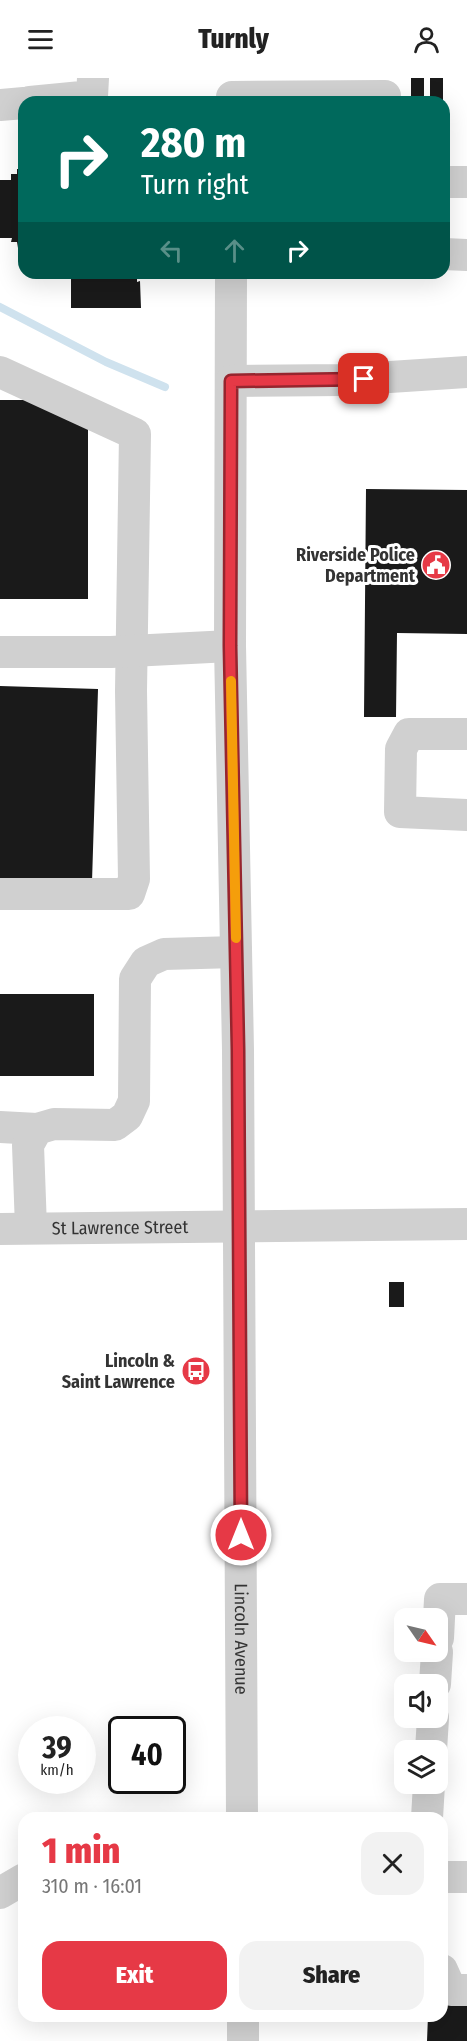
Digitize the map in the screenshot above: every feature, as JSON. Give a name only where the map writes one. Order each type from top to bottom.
[{"type":"street","points":[[92,96],[93,78]]},
{"type":"street","points":[[232,92],[385,92]]},
{"type":"street","points":[[0,105],[18,104]]},
{"type":"street","points":[[450,182],[467,182]]},
{"type":"street","points":[[450,254],[467,255]]},
{"type":"street","name":"Lincoln Avenue","points":[[231,279],[230,646],[240,1227],[242,1812]]},
{"type":"street","points":[[0,372],[135,434],[132,691],[134,879],[129,894],[0,894]]},
{"type":"street","points":[[231,381],[344,380],[467,372]]},
{"type":"street","points":[[0,652],[133,651],[230,646]]},
{"type":"street","points":[[467,734],[409,734],[401,749],[400,812],[467,815]]},
{"type":"street","points":[[0,1127],[37,1130],[54,1124],[116,1125],[127,1116],[134,1101],[135,979],[146,962],[164,954],[236,952]]},
{"type":"street","points":[[15,1228],[28,1145],[37,1130]]},
{"type":"street","name":"St Lawrence Street","points":[[15,1228],[467,1224]]},
{"type":"street","points":[[440,1608],[440,1599],[467,1599]]},
{"type":"street","points":[[427,1812],[428,1794]]},
{"type":"street","points":[[448,1877],[467,1877]]},
{"type":"street","points":[[0,1893],[18,1882]]},
{"type":"street","points":[[448,1983],[451,1990],[467,1990]]},
{"type":"street","points":[[243,2022],[243,2041]]},
{"type":"building","points":[[411,78],[424,78],[424,96],[411,96]]},
{"type":"building","points":[[430,78],[443,78],[443,96],[430,96]]},
{"type":"building","points":[[18,169],[18,248],[17,242],[11,242],[12,238],[0,238],[0,180],[11,180],[11,174],[17,174]]},
{"type":"building","points":[[71,279],[137,279],[137,282],[140,281],[141,308],[71,308]]},
{"type":"building","points":[[0,400],[30,400],[88,428],[88,599],[0,599]]},
{"type":"building","points":[[366,489],[467,490],[467,634],[397,633],[396,717],[364,717]]},
{"type":"building","points":[[0,686],[98,689],[92,881],[0,879]]},
{"type":"building","points":[[0,994],[94,994],[94,1076],[0,1076]]},
{"type":"building","points":[[389,1282],[404,1282],[404,1307],[389,1307]]},
{"type":"building","points":[[448,2003],[467,2004],[467,2041],[427,2041],[428,2022],[448,2022]]},
{"type":"waterway","points":[[0,307],[106,362],[165,387]]},
{"type":"slow traffic","points":[[231,681],[236,938]]},
{"type":"place","name":"Riverside Police Department","points":[[436,565]]},
{"type":"place","name":"Lincoln & Saint Lawrence","points":[[196,1371]]},
{"type":"route","points":[[241,1535],[238,1050],[230,646],[231,381],[364,379]]}]
